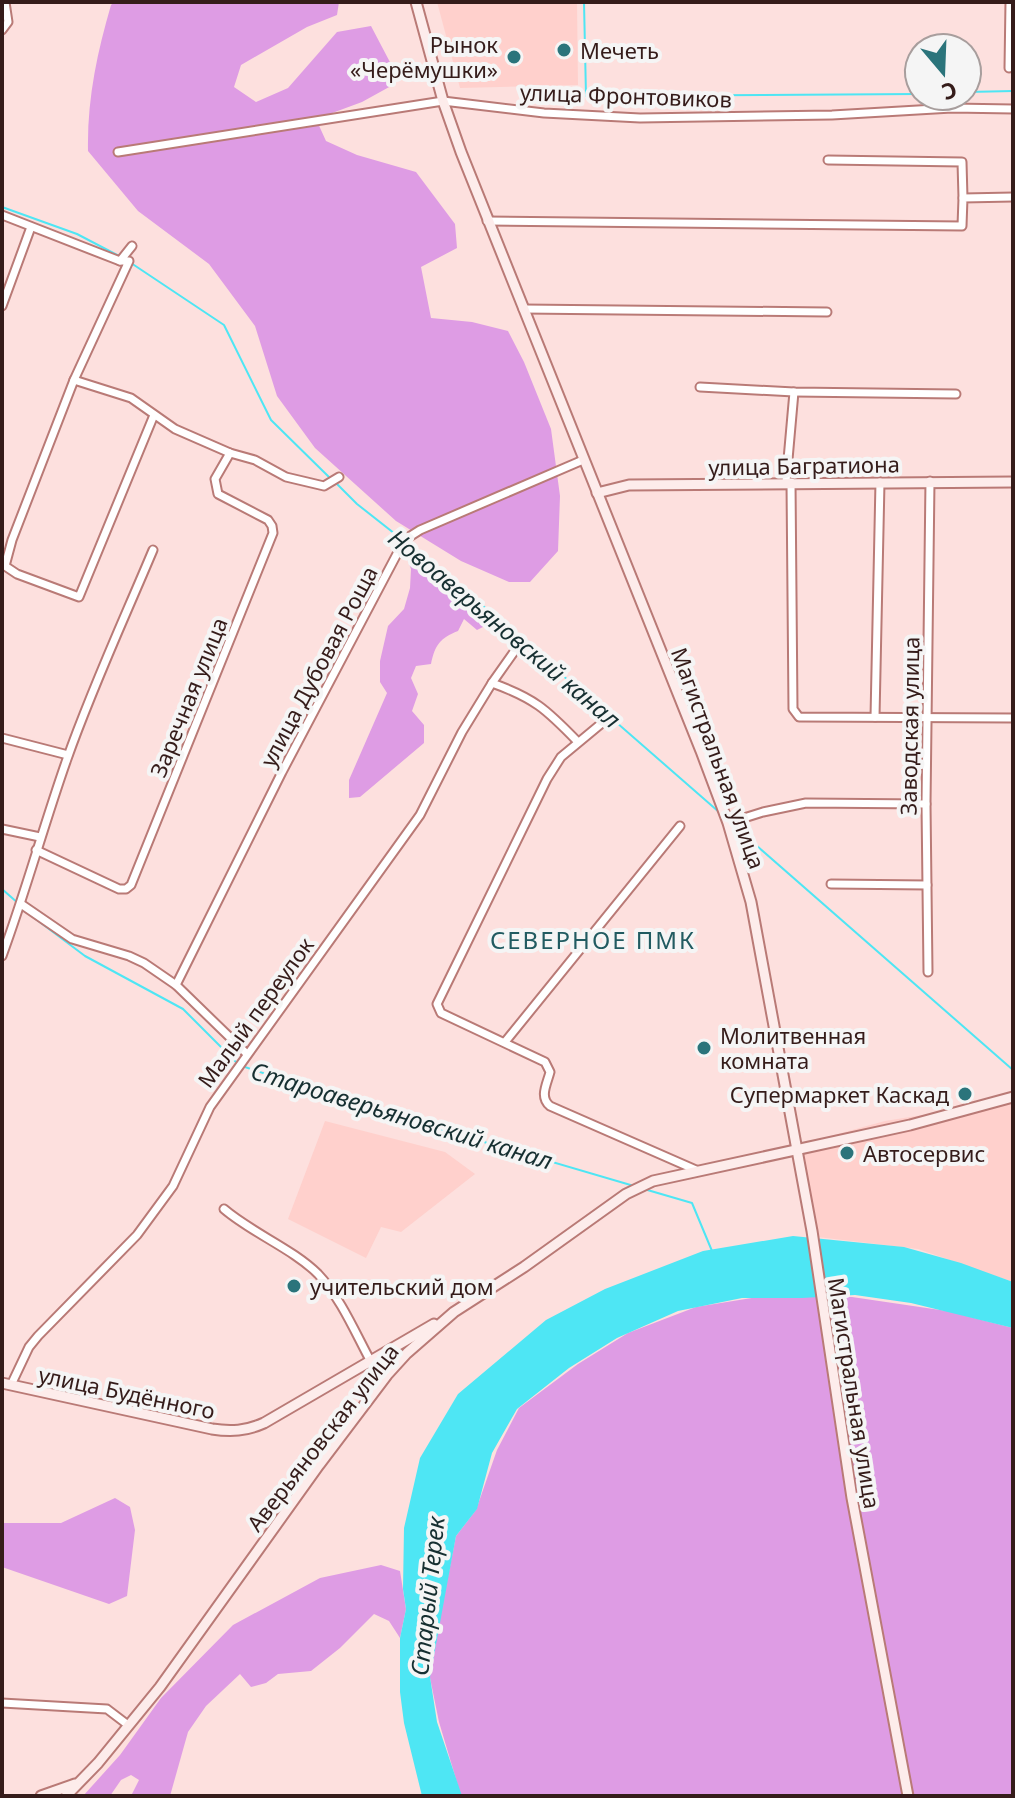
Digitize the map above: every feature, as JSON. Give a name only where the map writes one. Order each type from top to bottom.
[{"type":"street","points":[[2,30],[8,22],[5,2]]},
{"type":"street","name":"Магистральная улица","points":[[416,2],[443,101],[487,221],[728,823],[751,902],[812,1231],[852,1498],[908,1796]]},
{"type":"street","points":[[1009,68],[1010,2]]},
{"type":"street","name":"улица Фронтовиков","points":[[118,152],[443,101],[544,113],[640,118],[952,108],[1013,109]]},
{"type":"street","points":[[487,221],[962,226],[962,162],[828,160]]},
{"type":"street","points":[[963,198],[1013,197]]},
{"type":"street","points":[[2,215],[120,261],[129,261],[74,380],[12,540],[5,566],[17,574],[79,597],[154,415]]},
{"type":"street","points":[[2,306],[31,227]]},
{"type":"street","points":[[120,261],[132,246]]},
{"type":"street","points":[[523,309],[827,312]]},
{"type":"street","points":[[74,380],[131,398],[175,429],[230,453],[255,460],[286,477],[324,486],[339,477]]},
{"type":"street","points":[[700,387],[794,392],[956,394]]},
{"type":"street","points":[[794,392],[788,482],[795,714],[799,717],[1013,718]]},
{"type":"street","name":"Заречная улица","points":[[36,850],[119,889],[131,885],[273,533],[268,520],[218,494],[215,479],[230,453]]},
{"type":"street","name":"улица Дубовая Роща","points":[[176,985],[282,772],[398,552],[409,537],[583,460]]},
{"type":"street","name":"Заводская улица","points":[[928,972],[926,804],[930,481]]},
{"type":"street","name":"Заводская улица","points":[[875,717],[880,482]]},
{"type":"street","name":"улица Багратиона","points":[[597,493],[629,485],[1013,482]]},
{"type":"street","points":[[2,956],[68,755],[153,550]]},
{"type":"street","name":"Малый переулок","points":[[6,1384],[38,1336],[137,1235],[173,1186],[210,1107],[420,815],[462,732],[516,649]]},
{"type":"street","points":[[492,683],[526,695],[577,741]]},
{"type":"street","points":[[602,723],[561,757],[547,779],[437,1004],[441,1013],[550,1066],[543,1094],[550,1106],[696,1170]]},
{"type":"street","points":[[2,738],[68,755]]},
{"type":"street","points":[[728,823],[806,803],[926,804]]},
{"type":"street","points":[[505,1042],[680,826]]},
{"type":"street","points":[[2,829],[40,837]]},
{"type":"street","points":[[831,884],[927,885]]},
{"type":"street","points":[[21,904],[72,939],[129,956],[176,985],[246,1053]]},
{"type":"street","name":"Аверьяновская улица","points":[[66,1796],[160,1687],[387,1375],[454,1312],[524,1267],[626,1194],[653,1181],[910,1125],[1013,1097]]},
{"type":"street","points":[[224,1209],[317,1273],[370,1360]]},
{"type":"street","name":"улица Будённого","points":[[6,1384],[230,1432],[249,1430],[454,1312]]},
{"type":"street","points":[[2,1703],[107,1709],[128,1725]]},
{"type":"street","points":[[41,1796],[78,1782]]},
{"type":"shaded area","points":[[114,2],[339,2],[337,15],[307,27],[241,65],[234,87],[256,102],[288,88],[337,32],[371,26],[392,66],[391,86],[362,102],[316,119],[326,141],[357,155],[416,172],[455,224],[457,248],[421,267],[431,318],[472,322],[508,331],[524,362],[551,429],[560,496],[558,551],[530,582],[509,582],[461,561],[396,521],[315,448],[277,396],[255,326],[209,264],[138,211],[88,151],[94,77]]},
{"type":"shaded area","name":"Рынок «Черёмушки»","points":[[437,2],[577,2],[578,85],[460,88]]},
{"type":"shaded area","points":[[418,554],[491,623],[477,630],[464,619],[458,631],[439,643],[431,664],[416,666],[411,678],[418,694],[412,711],[424,725],[424,743],[360,797],[349,798],[349,780],[387,693],[380,682],[380,661],[388,626],[404,609],[410,588],[411,569],[406,556]]},
{"type":"shaded area","points":[[1013,1097],[1013,1282],[918,1249],[809,1236],[794,1146],[885,1121],[985,1105]]},
{"type":"shaded area","points":[[325,1121],[445,1152],[475,1174],[401,1232],[381,1227],[366,1258],[288,1219]]},
{"type":"shaded area","points":[[771,1295],[852,1297],[947,1311],[1013,1328],[1013,1796],[461,1796],[439,1722],[429,1673],[456,1536],[476,1510],[497,1450],[519,1408],[578,1364],[628,1333],[696,1307]]},
{"type":"shaded area","points":[[115,1498],[130,1507],[135,1530],[127,1596],[109,1604],[2,1567],[2,1523],[61,1523]]},
{"type":"shaded area","points":[[381,1565],[400,1571],[406,1609],[400,1638],[389,1621],[374,1614],[340,1648],[311,1671],[278,1674],[266,1683],[251,1687],[240,1674],[206,1706],[188,1732],[170,1796],[131,1796],[139,1780],[131,1775],[121,1780],[110,1796],[83,1796],[120,1755],[161,1698],[233,1625],[320,1578]]},
{"type":"water","name":"Старый Терек","points":[[793,1236],[904,1247],[1013,1282],[1013,1328],[911,1303],[855,1295],[742,1298],[678,1311],[617,1338],[569,1368],[517,1409],[492,1453],[477,1509],[456,1536],[430,1677],[437,1722],[462,1796],[422,1796],[404,1723],[400,1692],[400,1638],[406,1609],[403,1589],[404,1528],[420,1458],[458,1394],[546,1320],[605,1289],[703,1251]]},
{"type":"waterway","points":[[584,2],[586,96],[903,94]]},
{"type":"waterway","points":[[983,92],[1013,91]]},
{"type":"waterway","name":"Новоаверьяновский канал","points":[[2,207],[77,234],[119,256]]},
{"type":"waterway","name":"Новоаверьяновский канал","points":[[131,263],[224,325],[271,420],[331,479]]},
{"type":"waterway","name":"Новоаверьяновский канал","points":[[336,483],[357,504],[451,578],[719,812]]},
{"type":"waterway","name":"Новоаверьяновский канал","points":[[733,825],[1013,1070]]},
{"type":"waterway","name":"Староаверьяновский канал","points":[[2,889],[19,904]]},
{"type":"waterway","name":"Староаверьяновский канал","points":[[29,914],[85,956],[183,1009],[237,1063]]},
{"type":"waterway","name":"Староаверьяновский канал","points":[[242,1066],[361,1106],[634,1186]]},
{"type":"waterway","name":"Староаверьяновский канал","points":[[644,1189],[692,1203],[712,1251]]},
{"type":"place","name":"Мечеть","points":[[564,50]]},
{"type":"place","name":"Рынок «Черёмушки»","points":[[514,57]]},
{"type":"place","name":"Молитвенная комната","points":[[704,1048]]},
{"type":"place","name":"Супермаркет Каскад","points":[[965,1094]]},
{"type":"place","name":"Автосервис","points":[[847,1153]]},
{"type":"place","name":"учительский дом","points":[[294,1286]]},
{"type":"district","name":"СЕВЕРНОЕ ПМК","points":[[593,939]]}]
